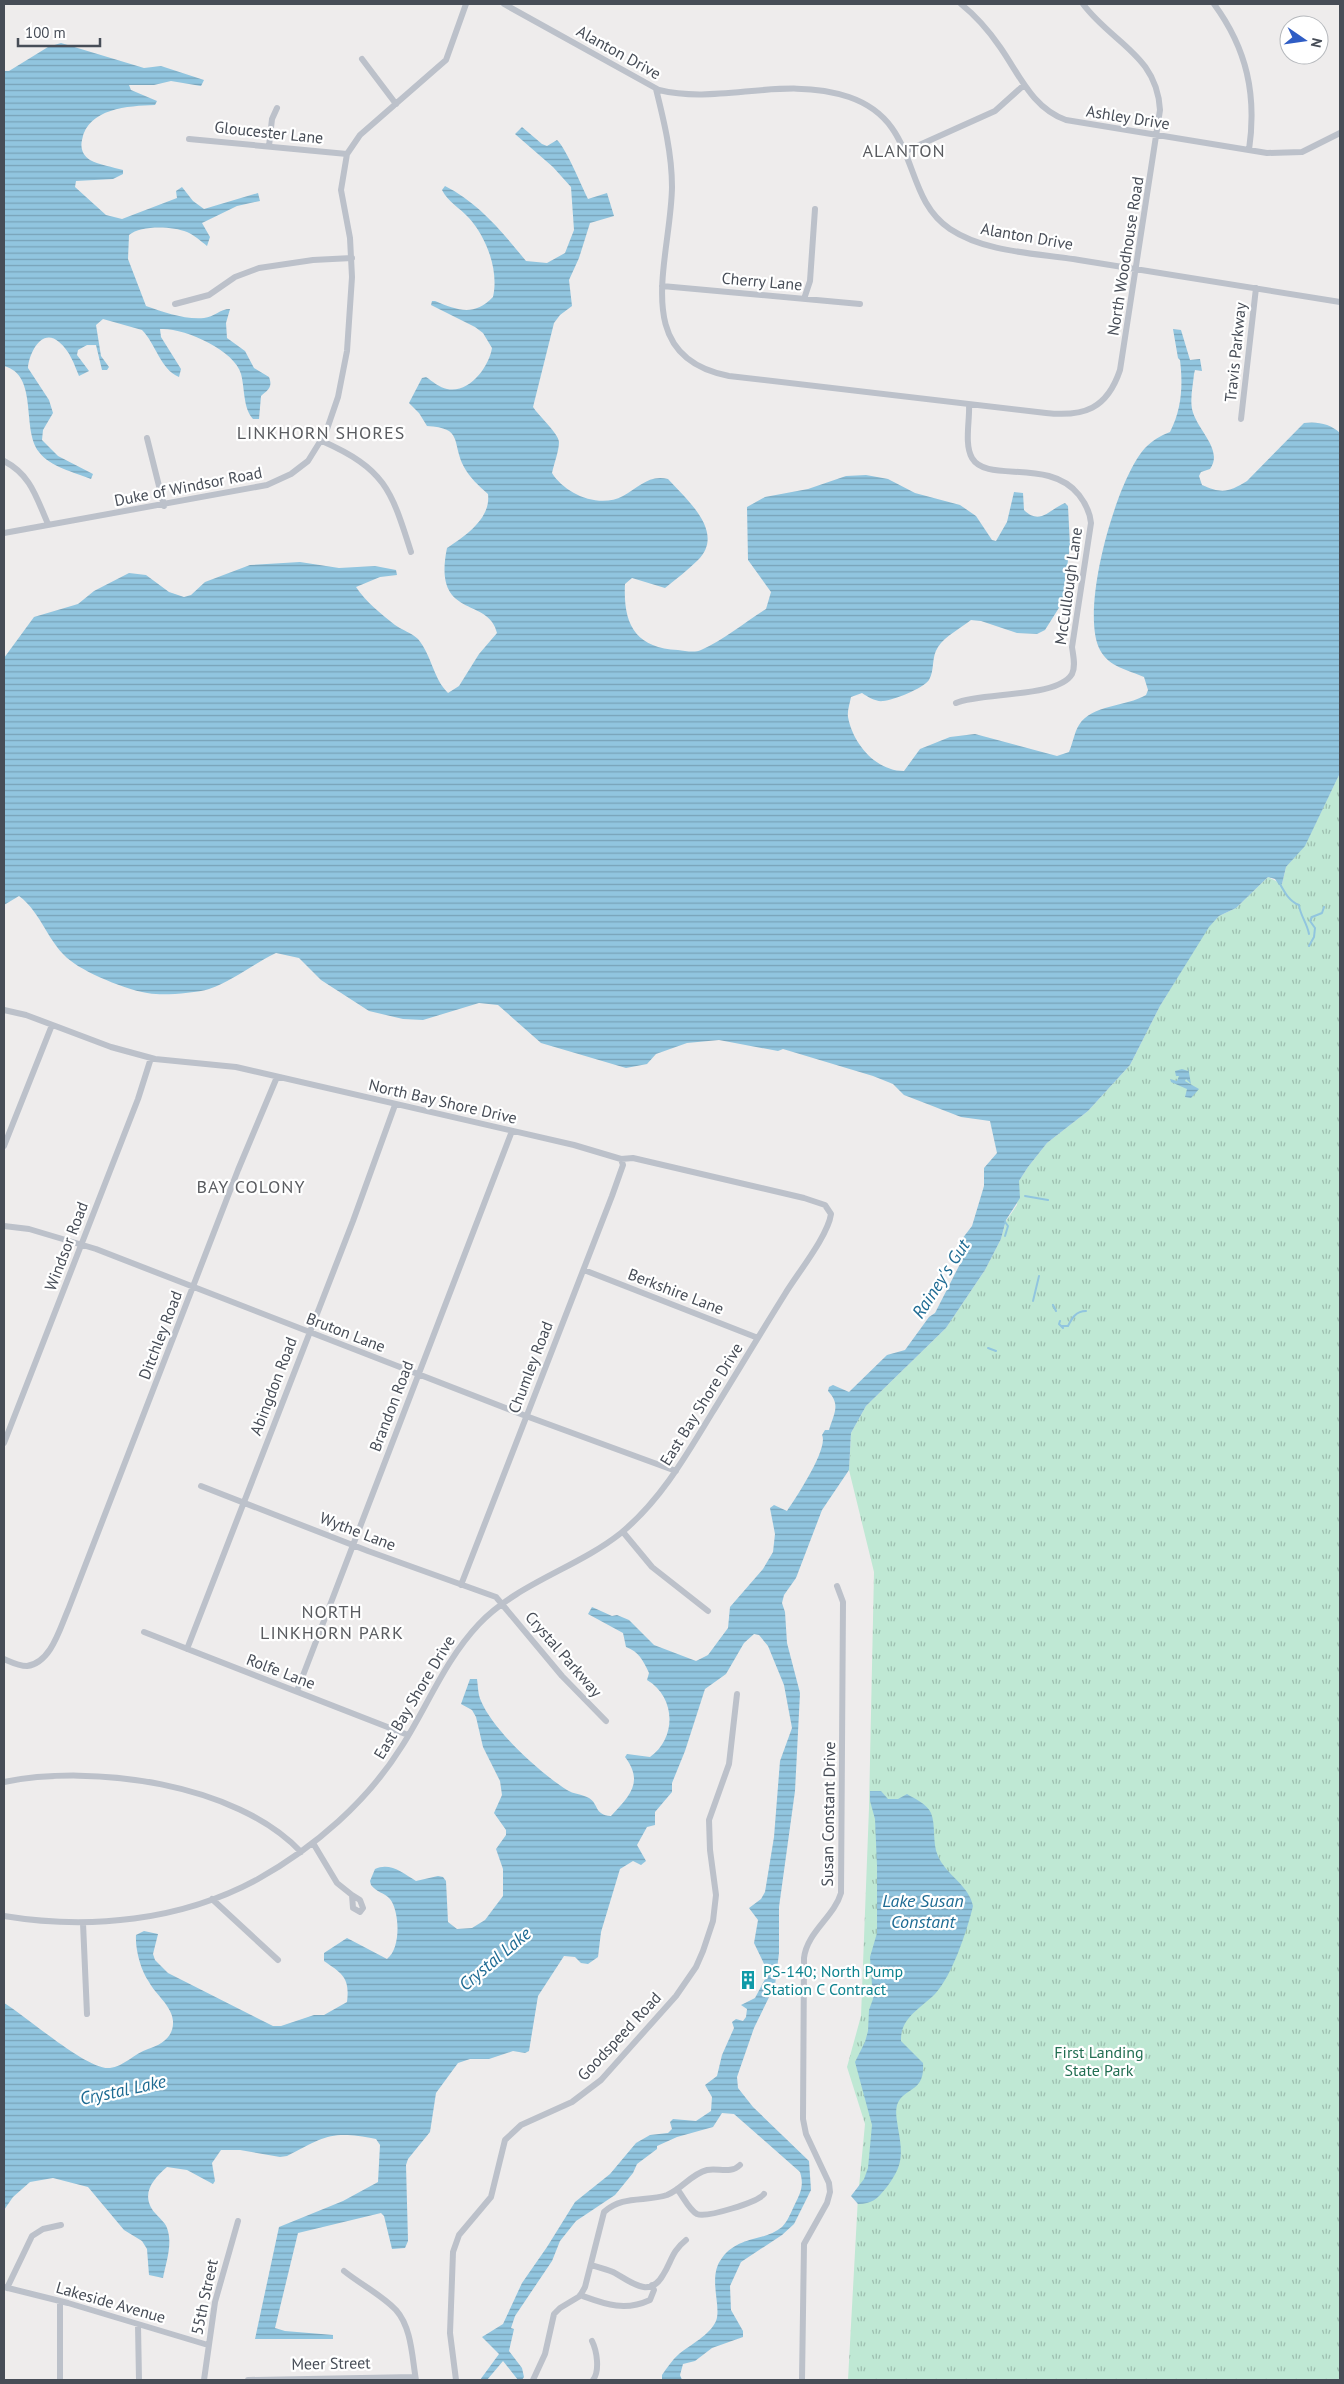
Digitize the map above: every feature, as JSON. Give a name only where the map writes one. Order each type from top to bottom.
[{"type":"street","name":"Duke of Windsor Road","points":[[4,533],[48,524],[164,506],[276,482],[304,464],[322,440],[332,419],[343,374],[350,317],[352,258],[341,190],[347,154],[360,135],[446,60],[466,4]]},
{"type":"street","name":"Alanton Drive","points":[[504,4],[656,89],[680,94],[804,87],[829,91],[848,97],[873,110],[896,133],[906,151],[917,184],[929,208],[944,225],[962,236],[985,244],[1340,302]]},
{"type":"street","name":"Ashley Drive","points":[[961,4],[998,44],[1024,85],[1042,107],[1060,118],[1078,124],[1282,154],[1302,152],[1340,133]]},
{"type":"street","name":"North Woodhouse Road","points":[[662,286],[664,319],[669,337],[682,356],[704,371],[751,379],[969,405],[1064,414],[1088,411],[1099,405],[1114,386],[1120,370],[1157,136],[1160,102],[1151,73],[1138,56],[1105,29],[1083,4]]},
{"type":"street","points":[[1214,4],[1234,34],[1248,72],[1253,103],[1249,150]]},
{"type":"street","points":[[362,60],[396,104]]},
{"type":"street","points":[[906,151],[995,111],[1024,85]]},
{"type":"street","points":[[656,89],[671,164],[671,209],[662,286]]},
{"type":"street","points":[[270,146],[272,119],[277,108]]},
{"type":"street","name":"Gloucester Lane","points":[[189,139],[347,154]]},
{"type":"street","points":[[804,299],[810,281],[815,209]]},
{"type":"street","points":[[175,304],[203,298],[235,277],[260,268],[313,260],[352,258]]},
{"type":"street","name":"Cherry Lane","points":[[662,286],[860,304]]},
{"type":"street","name":"Travis Parkway","points":[[1242,419],[1256,288]]},
{"type":"street","name":"McCullough Lane","points":[[956,703],[974,698],[1024,693],[1064,682],[1072,674],[1074,666],[1072,647],[1091,523],[1088,510],[1081,497],[1067,483],[1058,478],[1031,473],[989,470],[975,462],[968,449],[969,405]]},
{"type":"street","points":[[147,438],[164,506]]},
{"type":"street","points":[[322,440],[346,453],[382,480],[397,507],[411,552]]},
{"type":"street","points":[[4,461],[30,481],[48,524]]},
{"type":"street","name":"North Bay Shore Drive","points":[[4,1010],[26,1015],[111,1048],[151,1058],[236,1067],[512,1131],[621,1159],[633,1158],[804,1198],[828,1208]]},
{"type":"street","points":[[4,1146],[52,1025]]},
{"type":"street","name":"Windsor Road","points":[[4,1442],[138,1099],[151,1058]]},
{"type":"street","name":"Ditchley Road","points":[[4,1660],[23,1666],[37,1662],[53,1644],[71,1603],[192,1287],[277,1077]]},
{"type":"street","name":"Abingdon Road","points":[[187,1650],[395,1105]]},
{"type":"street","name":"Brandon Road","points":[[297,1692],[512,1131]]},
{"type":"street","name":"Chumley Road","points":[[461,1585],[584,1270],[623,1165],[621,1159]]},
{"type":"street","name":"East Bay Shore Drive","points":[[4,1916],[40,1922],[105,1923],[157,1914],[212,1899],[257,1879],[313,1843],[370,1789],[386,1769],[408,1735],[456,1650],[486,1616],[503,1604],[601,1548],[623,1532],[657,1496],[676,1471],[829,1224],[831,1214],[828,1208]]},
{"type":"street","name":"Bruton Lane","points":[[4,1226],[29,1229],[81,1244],[526,1416],[676,1471]]},
{"type":"street","name":"Berkshire Lane","points":[[584,1270],[758,1338]]},
{"type":"street","name":"Wythe Lane","points":[[201,1486],[352,1545],[491,1595],[503,1604]]},
{"type":"street","points":[[623,1532],[652,1567],[708,1611]]},
{"type":"street","name":"Susan Constant Drive","points":[[802,2380],[804,2244],[827,2202],[830,2192],[829,2183],[806,2134],[803,2119],[804,1967],[807,1944],[836,1905],[841,1893],[843,1602],[837,1586]]},
{"type":"street","name":"Crystal Parkway","points":[[503,1604],[562,1676],[606,1721]]},
{"type":"street","name":"Rolfe Lane","points":[[144,1632],[408,1735]]},
{"type":"street","name":"Goodspeed Road","points":[[456,2380],[450,2333],[453,2252],[459,2235],[491,2197],[505,2140],[521,2125],[572,2102],[601,2080],[676,1996],[696,1967],[703,1951],[713,1920],[716,1895],[710,1850],[709,1820],[729,1764],[737,1694]]},
{"type":"street","points":[[4,1782],[79,1775],[124,1778],[167,1785],[210,1798],[262,1822],[280,1832],[301,1852]]},
{"type":"street","points":[[313,1843],[337,1883],[352,1895]]},
{"type":"street","points":[[212,1899],[278,1960]]},
{"type":"street","points":[[83,1923],[86,2014]]},
{"type":"street","points":[[533,2380],[546,2354],[554,2314],[580,2295],[586,2287],[600,2221],[607,2209],[626,2201],[660,2196],[677,2189],[700,2172],[714,2169],[732,2170],[740,2165]]},
{"type":"street","points":[[677,2189],[694,2211],[708,2216],[758,2200],[764,2194]]},
{"type":"street","name":"55th Street","points":[[204,2380],[215,2302],[238,2220]]},
{"type":"street","points":[[5,2287],[32,2236],[43,2229],[61,2225]]},
{"type":"street","points":[[591,2265],[613,2272],[634,2286],[652,2285],[663,2276],[670,2258],[686,2240]]},
{"type":"street","points":[[344,2271],[390,2304],[401,2317],[407,2331],[415,2379]]},
{"type":"street","points":[[580,2295],[611,2306],[638,2305],[650,2300],[654,2290],[652,2285]]},
{"type":"street","name":"Lakeside Avenue","points":[[5,2287],[60,2301],[208,2345]]},
{"type":"street","points":[[60,2301],[60,2380]]},
{"type":"street","points":[[138,2325],[139,2380]]},
{"type":"street","points":[[592,2341],[597,2359],[597,2373],[593,2380]]},
{"type":"street","name":"Meer Street","points":[[248,2380],[415,2379]]},
{"type":"green space","name":"First Landing State Park","points":[[1340,773],[1340,2380],[848,2380],[858,2197],[865,2124],[847,2067],[861,2016],[869,1808],[874,1572],[849,1470],[851,1433],[866,1406],[946,1328],[985,1270],[1001,1239],[1006,1221],[1017,1205],[1019,1181],[1028,1167],[1047,1143],[1088,1111],[1130,1065],[1160,1006],[1208,927],[1219,916],[1236,908],[1268,877],[1282,884],[1286,867],[1305,845]]},
{"type":"water","points":[[61,43],[144,68],[161,66],[204,80],[201,86],[171,81],[154,85],[129,85],[131,90],[157,101],[155,105],[133,106],[111,111],[92,121],[86,129],[81,146],[86,156],[90,160],[123,170],[123,174],[113,179],[76,181],[75,187],[106,215],[122,219],[177,198],[176,191],[182,187],[193,201],[204,209],[258,193],[260,201],[237,206],[202,223],[210,237],[207,246],[190,233],[181,230],[149,228],[134,232],[129,235],[128,259],[146,306],[190,318],[208,317],[230,309],[226,323],[227,338],[245,351],[254,368],[269,377],[270,380],[269,388],[261,396],[259,419],[253,419],[247,409],[241,374],[237,365],[219,349],[182,332],[160,329],[161,337],[181,369],[179,377],[167,368],[142,330],[103,319],[96,325],[101,356],[109,367],[107,370],[102,370],[96,345],[87,345],[78,350],[77,355],[89,371],[79,376],[66,349],[53,338],[42,340],[34,349],[28,368],[49,400],[53,413],[43,430],[42,440],[58,456],[93,474],[91,479],[49,462],[39,452],[31,430],[26,391],[22,380],[15,371],[4,366],[4,71],[9,71],[48,47]]},
{"type":"water","name":"Crystal Lake","points":[[522,127],[547,146],[557,140],[569,158],[588,199],[607,193],[614,216],[590,223],[579,258],[569,280],[572,306],[560,315],[554,323],[533,407],[552,430],[559,442],[552,473],[558,481],[574,493],[593,500],[604,501],[614,500],[623,496],[649,480],[655,478],[668,479],[693,506],[706,527],[708,538],[705,549],[698,560],[665,588],[632,578],[625,584],[626,611],[635,631],[642,639],[663,648],[699,651],[718,641],[766,609],[771,592],[748,560],[747,507],[765,497],[808,489],[846,476],[866,475],[888,479],[915,493],[960,505],[976,516],[992,540],[996,541],[1007,522],[1014,492],[1023,493],[1024,510],[1030,515],[1045,515],[1065,503],[1068,506],[1070,546],[1062,603],[1045,630],[1037,634],[1017,633],[981,621],[971,620],[941,643],[934,655],[931,676],[920,687],[901,696],[883,701],[869,698],[862,693],[851,697],[848,717],[855,737],[867,754],[875,761],[894,770],[904,771],[920,749],[950,737],[975,734],[1057,756],[1069,752],[1077,728],[1092,713],[1146,695],[1148,690],[1144,677],[1114,664],[1100,650],[1095,631],[1094,606],[1097,577],[1104,546],[1112,516],[1123,488],[1134,464],[1145,448],[1157,438],[1170,432],[1177,415],[1181,397],[1181,379],[1180,360],[1178,358],[1173,329],[1181,330],[1190,360],[1200,359],[1202,371],[1195,370],[1191,396],[1192,409],[1214,454],[1210,469],[1201,472],[1199,476],[1202,485],[1215,490],[1225,491],[1247,481],[1304,423],[1324,424],[1340,433],[1340,773],[1305,846],[1286,867],[1282,884],[1279,885],[1275,879],[1268,877],[1236,908],[1219,916],[1209,927],[1160,1006],[1130,1065],[1088,1111],[1047,1143],[1028,1167],[1019,1181],[1020,1198],[1006,1220],[1001,1239],[985,1270],[946,1328],[866,1406],[851,1433],[849,1470],[822,1510],[796,1578],[784,1595],[782,1603],[785,1612],[787,1643],[800,1693],[795,1791],[779,1907],[779,1953],[775,1985],[754,2028],[737,2077],[738,2088],[753,2107],[809,2161],[811,2190],[794,2224],[782,2235],[741,2262],[730,2286],[731,2310],[743,2331],[743,2337],[712,2348],[695,2361],[683,2364],[680,2375],[682,2380],[662,2380],[662,2375],[676,2356],[705,2335],[716,2321],[715,2282],[718,2266],[722,2258],[736,2246],[775,2232],[782,2227],[799,2196],[801,2188],[800,2172],[734,2114],[722,2113],[713,2127],[677,2137],[657,2146],[657,2149],[637,2164],[633,2173],[615,2195],[576,2221],[560,2241],[552,2261],[515,2316],[511,2328],[514,2329],[509,2351],[522,2368],[524,2377],[522,2380],[518,2380],[503,2361],[487,2380],[480,2380],[499,2354],[482,2337],[503,2324],[522,2283],[575,2202],[610,2174],[636,2143],[650,2135],[668,2133],[672,2129],[670,2122],[673,2119],[696,2121],[711,2111],[712,2097],[705,2085],[717,2076],[722,2055],[734,2028],[732,2022],[736,2019],[743,2021],[746,2017],[747,2009],[741,2005],[755,1998],[765,1979],[766,1968],[754,1943],[758,1920],[749,1908],[761,1899],[765,1892],[774,1837],[780,1761],[792,1728],[784,1685],[768,1646],[759,1635],[754,1634],[744,1643],[726,1674],[705,1689],[685,1751],[672,1783],[672,1792],[655,1812],[655,1825],[647,1827],[637,1845],[646,1861],[641,1865],[633,1861],[620,1869],[601,1932],[598,1957],[588,1964],[581,1963],[575,1957],[564,1956],[538,1996],[529,2051],[525,2053],[513,2051],[489,2059],[470,2059],[458,2063],[436,2093],[430,2132],[408,2159],[406,2165],[408,2241],[405,2248],[392,2249],[384,2216],[381,2213],[298,2233],[275,2328],[285,2331],[333,2335],[333,2339],[255,2339],[279,2227],[343,2201],[378,2182],[380,2145],[376,2139],[339,2135],[320,2139],[287,2156],[280,2157],[240,2150],[221,2150],[212,2163],[215,2181],[213,2184],[187,2170],[167,2167],[157,2177],[148,2194],[151,2206],[165,2224],[169,2234],[168,2253],[163,2278],[149,2275],[147,2249],[142,2241],[124,2230],[88,2187],[53,2178],[30,2182],[13,2197],[4,2210],[4,2003],[87,2061],[100,2067],[110,2068],[120,2065],[143,2051],[162,2043],[169,2036],[173,2027],[170,2010],[152,1987],[143,1972],[139,1960],[136,1935],[144,1931],[158,1934],[153,1954],[155,1960],[168,1973],[273,2026],[281,2026],[314,2015],[324,2015],[347,2002],[348,1994],[344,1977],[324,1961],[324,1953],[347,1938],[387,1959],[392,1954],[398,1930],[396,1912],[390,1899],[371,1885],[370,1881],[375,1869],[381,1867],[391,1868],[416,1881],[438,1876],[443,1877],[446,1881],[448,1922],[457,1929],[472,1928],[485,1920],[503,1896],[503,1869],[496,1849],[506,1835],[506,1830],[494,1813],[502,1795],[500,1781],[483,1747],[476,1717],[472,1710],[461,1704],[470,1679],[477,1679],[480,1699],[496,1725],[531,1762],[567,1790],[592,1800],[602,1814],[611,1816],[618,1809],[629,1795],[634,1781],[631,1766],[625,1757],[627,1754],[650,1757],[659,1749],[665,1739],[669,1729],[670,1718],[664,1697],[657,1687],[647,1680],[649,1673],[643,1660],[634,1651],[626,1647],[623,1633],[588,1614],[592,1607],[612,1616],[617,1615],[629,1620],[654,1645],[696,1661],[708,1655],[728,1628],[730,1607],[763,1569],[773,1552],[775,1534],[770,1508],[774,1505],[787,1511],[804,1485],[821,1451],[822,1435],[825,1430],[829,1430],[835,1409],[834,1401],[828,1391],[829,1387],[833,1385],[849,1392],[887,1355],[905,1350],[929,1317],[935,1313],[960,1264],[962,1239],[972,1226],[984,1186],[984,1168],[997,1153],[990,1121],[961,1117],[904,1095],[893,1084],[873,1076],[783,1049],[778,1051],[719,1040],[687,1043],[656,1054],[647,1064],[626,1068],[541,1043],[498,1005],[479,1003],[423,1020],[403,1019],[369,1011],[321,980],[299,958],[276,953],[226,982],[209,989],[190,993],[168,994],[137,991],[100,977],[71,961],[56,946],[34,911],[19,896],[4,905],[4,658],[34,617],[78,604],[94,591],[129,573],[146,575],[169,592],[184,597],[191,595],[205,582],[250,565],[300,562],[339,568],[375,566],[396,570],[397,575],[380,577],[356,587],[384,617],[418,639],[439,681],[448,693],[459,686],[479,654],[497,633],[492,622],[484,614],[463,604],[454,597],[447,587],[445,571],[447,548],[469,532],[481,519],[488,503],[488,494],[466,471],[452,433],[439,427],[427,426],[419,413],[409,403],[422,378],[426,377],[447,389],[463,387],[470,383],[482,371],[492,348],[483,333],[475,327],[431,305],[432,301],[435,301],[465,310],[479,307],[493,297],[493,266],[486,245],[469,218],[442,190],[445,186],[469,201],[479,210],[499,229],[526,261],[547,263],[565,253],[574,230],[571,187],[553,167],[515,134]]},
{"type":"water","points":[[1188,1067],[1191,1084],[1186,1079],[1185,1081],[1199,1089],[1191,1098],[1185,1097],[1187,1089],[1171,1082],[1170,1079],[1177,1081],[1179,1076],[1176,1076],[1175,1071],[1182,1069],[1188,1071]]},
{"type":"water","name":"Lake Susan Constant","points":[[870,1791],[881,1791],[888,1799],[898,1799],[907,1794],[927,1807],[931,1813],[938,1856],[946,1869],[967,1892],[973,1906],[963,1940],[947,1976],[935,1994],[907,2020],[902,2033],[901,2041],[923,2063],[923,2073],[917,2085],[900,2099],[897,2105],[896,2116],[901,2153],[899,2166],[892,2180],[877,2198],[871,2202],[858,2204],[851,2196],[864,2179],[868,2168],[872,2125],[855,2062],[868,2031],[869,2010],[873,1999],[870,1957],[877,1933],[875,1819],[870,1801]]},
{"type":"waterway","points":[[1279,882],[1290,899],[1299,905],[1309,934]]},
{"type":"waterway","points":[[1309,946],[1314,937],[1315,928],[1310,921],[1312,917],[1322,913],[1324,907]]},
{"type":"waterway","points":[[1025,1196],[1048,1200]]},
{"type":"waterway","points":[[1005,1222],[1008,1226],[1005,1236]]},
{"type":"waterway","points":[[1033,1301],[1039,1276]]},
{"type":"waterway","points":[[1053,1305],[1056,1311]]},
{"type":"waterway","points":[[1062,1326],[1068,1326],[1077,1314],[1086,1311]]},
{"type":"waterway","points":[[1060,1321],[1059,1324],[1063,1328]]},
{"type":"waterway","points":[[988,1348],[996,1351]]},
{"type":"place","name":"PS-140; North Pump Station C Contract","points":[[748,1980]]},
{"type":"district","name":"ALANTON","points":[[904,151]]},
{"type":"district","name":"LINKHORN SHORES","points":[[321,433]]},
{"type":"district","name":"BAY COLONY","points":[[251,1187]]},
{"type":"district","name":"NORTH LINKHORN PARK","points":[[332,1622]]},
{"type":"water label","name":"Rainey's Gut","points":[[941,1279]]}]
